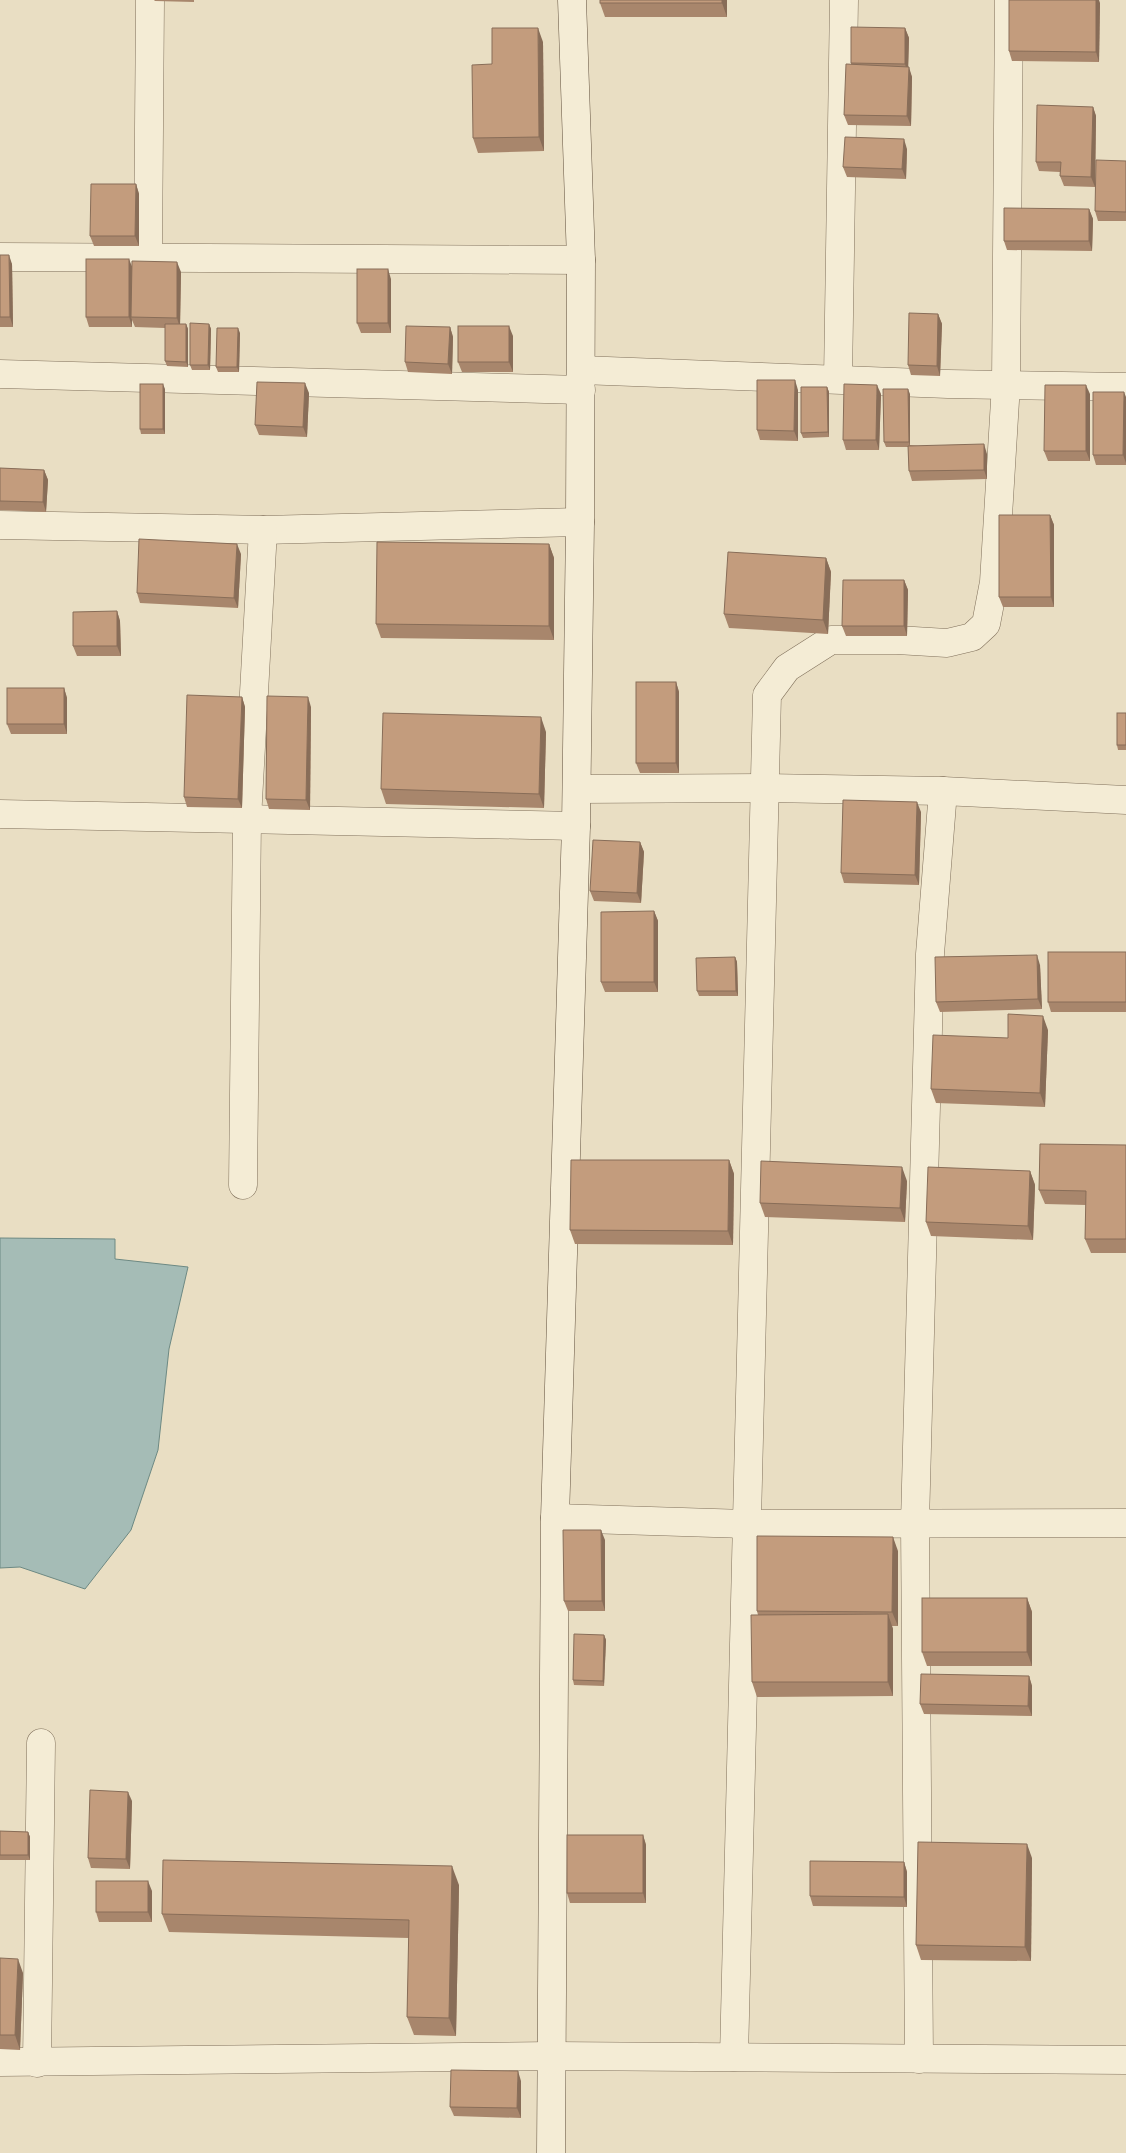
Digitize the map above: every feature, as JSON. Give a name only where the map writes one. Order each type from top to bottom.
[{"type":"street","points":[[148,258],[150,0]]},
{"type":"street","points":[[551,2153],[555,1518],[576,826],[580,522],[581,260],[572,0]]},
{"type":"street","points":[[838,379],[844,0]]},
{"type":"street","points":[[734,2057],[767,695],[786,668],[831,640],[897,640],[947,643],[972,638],[986,624],[994,582],[1006,384],[1009,0]]},
{"type":"street","points":[[0,257],[581,260]]},
{"type":"street","points":[[0,374],[581,380],[838,379],[948,384],[1126,387]]},
{"type":"street","points":[[0,525],[263,530],[580,522]]},
{"type":"street","points":[[243,1186],[247,819],[263,530]]},
{"type":"street","points":[[576,788],[765,788],[943,792],[1126,800]]},
{"type":"street","points":[[919,2059],[914,1523],[924,1234],[930,954],[943,792]]},
{"type":"street","points":[[0,814],[576,826]]},
{"type":"street","points":[[555,1518],[746,1524],[1126,1523]]},
{"type":"street","points":[[37,2063],[41,1743]]},
{"type":"street","points":[[0,2062],[552,2056],[1126,2060]]},
{"type":"water","points":[[0,1238],[115,1239],[115,1259],[188,1267],[169,1349],[158,1450],[131,1530],[85,1589],[20,1567],[0,1568]]},
{"type":"building","points":[[600,0],[722,0],[722,3],[600,3]]},
{"type":"building","points":[[1009,0],[1096,0],[1096,52],[1009,51]]},
{"type":"building","points":[[851,27],[905,28],[905,64],[851,63]]},
{"type":"building","points":[[492,28],[538,28],[539,137],[473,138],[472,65],[492,64]]},
{"type":"building","points":[[846,64],[909,67],[907,116],[844,115]]},
{"type":"building","points":[[1037,105],[1093,107],[1091,177],[1060,176],[1061,162],[1036,162]]},
{"type":"building","points":[[845,137],[904,139],[902,169],[843,167]]},
{"type":"building","points":[[1096,160],[1126,161],[1126,212],[1095,211]]},
{"type":"building","points":[[91,184],[136,184],[135,236],[90,236]]},
{"type":"building","points":[[1004,208],[1089,209],[1089,241],[1004,241]]},
{"type":"building","points":[[0,255],[9,255],[10,317],[0,317]]},
{"type":"building","points":[[86,259],[129,259],[129,317],[86,317]]},
{"type":"building","points":[[132,261],[177,262],[177,318],[131,317]]},
{"type":"building","points":[[357,269],[388,269],[388,323],[357,323]]},
{"type":"building","points":[[909,313],[938,314],[937,366],[908,365]]},
{"type":"building","points":[[190,323],[209,324],[208,365],[190,365]]},
{"type":"building","points":[[165,324],[186,324],[186,362],[165,361]]},
{"type":"building","points":[[406,326],[450,327],[448,364],[405,362]]},
{"type":"building","points":[[458,326],[509,326],[509,362],[458,362]]},
{"type":"building","points":[[217,328],[238,328],[237,367],[216,367]]},
{"type":"building","points":[[757,380],[795,380],[794,431],[757,430]]},
{"type":"building","points":[[257,382],[305,383],[303,427],[255,425]]},
{"type":"building","points":[[140,384],[163,384],[163,429],[140,429]]},
{"type":"building","points":[[844,384],[877,385],[876,440],[843,440]]},
{"type":"building","points":[[1045,385],[1086,385],[1086,451],[1044,451]]},
{"type":"building","points":[[801,387],[827,387],[828,432],[801,433]]},
{"type":"building","points":[[883,389],[908,389],[909,442],[884,442]]},
{"type":"building","points":[[1093,392],[1124,392],[1123,455],[1093,455]]},
{"type":"building","points":[[984,444],[984,470],[909,471],[908,446]]},
{"type":"building","points":[[0,468],[44,470],[43,502],[0,501]]},
{"type":"building","points":[[999,515],[1050,515],[1051,597],[999,597]]},
{"type":"building","points":[[139,539],[237,544],[234,598],[137,593]]},
{"type":"building","points":[[377,542],[549,544],[549,626],[376,624]]},
{"type":"building","points":[[728,552],[826,558],[823,620],[724,614]]},
{"type":"building","points":[[843,580],[904,580],[904,626],[842,626]]},
{"type":"building","points":[[117,611],[117,646],[73,646],[73,612]]},
{"type":"building","points":[[636,682],[676,682],[676,763],[636,763]]},
{"type":"building","points":[[7,688],[64,688],[64,724],[7,724]]},
{"type":"building","points":[[187,695],[242,697],[238,799],[184,797]]},
{"type":"building","points":[[267,696],[308,697],[306,800],[266,799]]},
{"type":"building","points":[[383,713],[541,717],[539,794],[381,789]]},
{"type":"building","points":[[1117,713],[1126,713],[1126,745],[1117,745]]},
{"type":"building","points":[[843,800],[917,802],[915,875],[841,873]]},
{"type":"building","points":[[593,840],[640,842],[637,893],[590,891]]},
{"type":"building","points":[[654,911],[654,982],[601,982],[601,912]]},
{"type":"building","points":[[1048,952],[1126,952],[1126,1002],[1048,1002]]},
{"type":"building","points":[[1037,955],[1038,999],[936,1002],[935,957]]},
{"type":"building","points":[[735,957],[736,991],[697,991],[696,958]]},
{"type":"building","points":[[1008,1014],[1043,1016],[1040,1093],[931,1089],[933,1035],[1008,1038]]},
{"type":"building","points":[[1040,1144],[1126,1145],[1126,1239],[1085,1239],[1086,1191],[1039,1190]]},
{"type":"building","points":[[571,1160],[729,1160],[728,1231],[570,1230]]},
{"type":"building","points":[[761,1161],[902,1167],[900,1208],[760,1203]]},
{"type":"building","points":[[928,1167],[1030,1171],[1028,1226],[926,1222]]},
{"type":"building","points":[[563,1530],[601,1530],[602,1601],[564,1601]]},
{"type":"building","points":[[757,1536],[893,1537],[892,1612],[757,1611]]},
{"type":"building","points":[[922,1598],[1027,1598],[1027,1652],[922,1652]]},
{"type":"building","points":[[888,1614],[888,1682],[752,1682],[751,1615]]},
{"type":"building","points":[[574,1634],[604,1635],[603,1681],[573,1680]]},
{"type":"building","points":[[921,1674],[1029,1676],[1028,1706],[920,1704]]},
{"type":"building","points":[[90,1790],[128,1792],[126,1859],[88,1858]]},
{"type":"building","points":[[0,1831],[28,1832],[28,1855],[0,1855]]},
{"type":"building","points":[[567,1835],[643,1835],[643,1893],[567,1893]]},
{"type":"building","points":[[918,1842],[1027,1844],[1025,1947],[916,1945]]},
{"type":"building","points":[[163,1860],[452,1866],[449,2018],[407,2017],[409,1920],[162,1914]]},
{"type":"building","points":[[810,1861],[904,1862],[904,1897],[810,1896]]},
{"type":"building","points":[[96,1881],[148,1881],[148,1912],[96,1912]]},
{"type":"building","points":[[0,1958],[18,1959],[15,2035],[0,2035]]},
{"type":"building","points":[[451,2070],[518,2071],[517,2108],[450,2107]]}]
